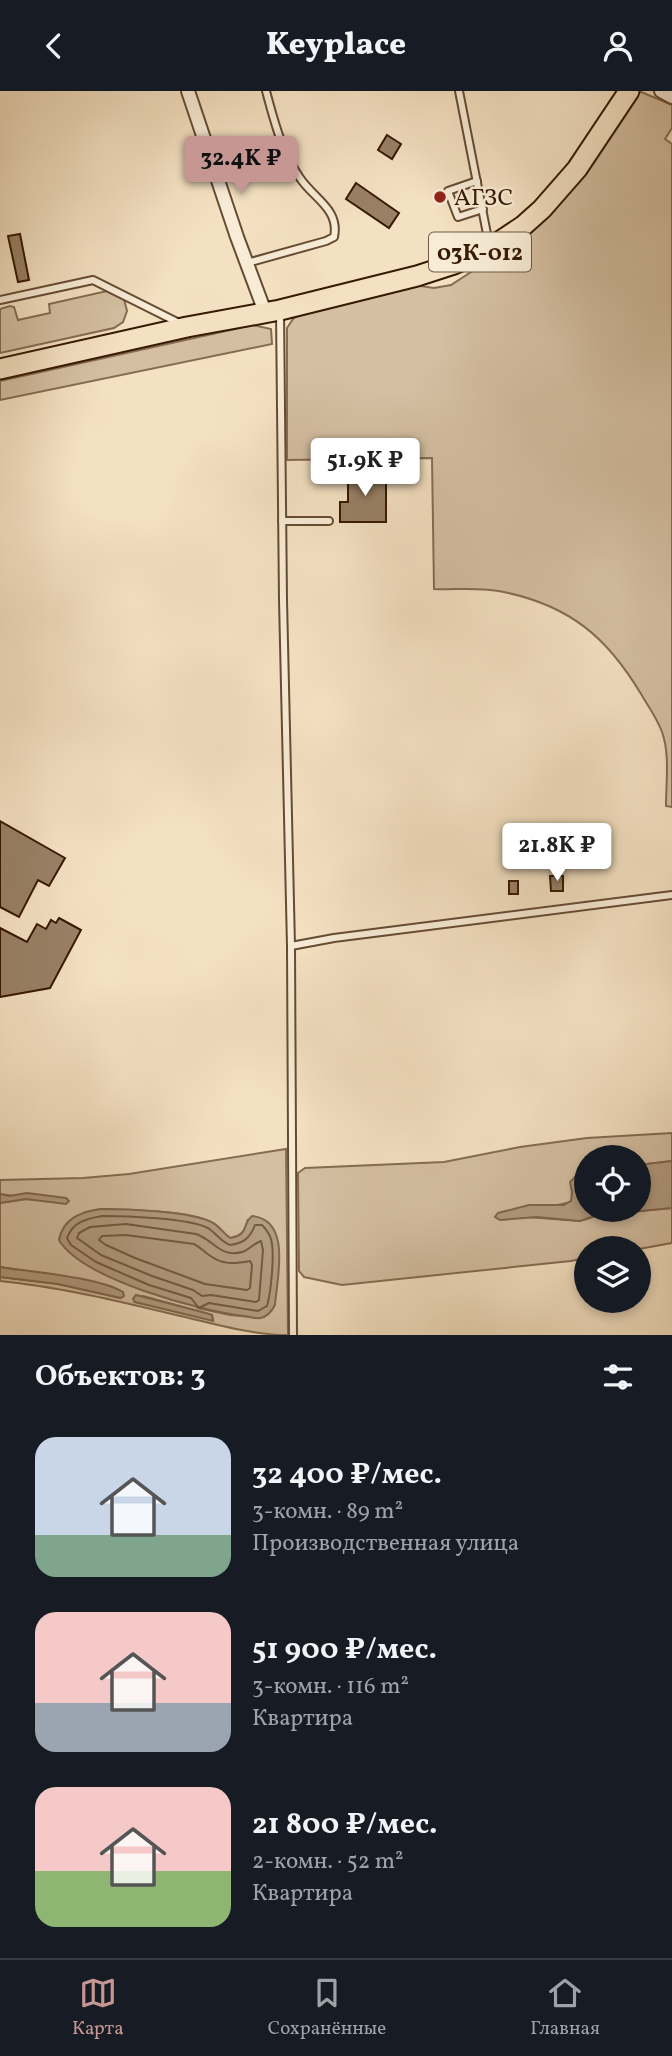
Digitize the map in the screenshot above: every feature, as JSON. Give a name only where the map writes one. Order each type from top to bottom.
[{"type":"main road","name":"03К-012","points":[[0,369],[187,327],[273,311],[417,276],[454,264],[490,248],[523,226],[560,190],[629,91]]},
{"type":"street","points":[[188,91],[247,263],[273,311]]},
{"type":"street","points":[[661,91],[672,97]]},
{"type":"lane","points":[[247,263],[326,241],[334,237],[336,228],[330,211],[301,180],[291,163],[266,91]]},
{"type":"lane","points":[[459,91],[490,248]]},
{"type":"lane","points":[[477,181],[448,191],[458,217],[482,209]]},
{"type":"lane","points":[[0,300],[93,280],[187,327]]},
{"type":"lane","points":[[273,311],[282,521],[291,946],[293,1335]]},
{"type":"lane","points":[[282,521],[329,521]]},
{"type":"lane","points":[[291,946],[334,937],[672,895]]},
{"type":"shaded area","points":[[639,91],[672,105],[672,128],[665,139],[672,144],[672,807],[666,806],[667,759],[660,727],[628,674],[600,640],[567,615],[527,598],[487,590],[434,589],[432,458],[287,460],[287,328],[293,319],[301,313],[414,285],[434,288],[451,285],[474,270],[483,260],[564,198]]},
{"type":"shaded area","points":[[107,291],[124,299],[127,311],[123,322],[114,328],[0,353],[0,309],[14,307],[18,320],[50,313],[49,304]]},
{"type":"shaded area","points":[[253,325],[271,329],[272,344],[0,400],[0,381]]},
{"type":"shaded area","points":[[672,1133],[672,1161],[651,1164],[651,1145],[574,1145],[572,1201],[560,1205],[522,1208],[527,1217],[574,1222],[651,1222],[651,1210],[672,1208],[672,1243],[651,1247],[651,1236],[574,1236],[574,1260],[342,1285],[304,1277],[299,1271],[298,1173],[305,1168],[444,1162],[520,1147],[587,1138]]},
{"type":"shaded area","points":[[286,1149],[288,1335],[246,1331],[89,1295],[0,1281],[0,1277],[58,1284],[120,1298],[85,1280],[0,1267],[0,1203],[40,1200],[0,1194],[0,1180],[129,1174]],"holes":[[[101,1209],[158,1211],[190,1216],[213,1223],[230,1238],[242,1232],[248,1219],[260,1318],[198,1308],[85,1212]],[[143,1296],[212,1315],[213,1320],[135,1302]]]},
{"type":"water","points":[[672,1161],[672,1208],[651,1210],[651,1164]]},
{"type":"water","points":[[574,1178],[574,1220],[537,1217],[500,1220],[495,1217],[498,1213],[529,1205],[564,1205],[571,1201],[570,1182]]},
{"type":"water","points":[[27,1193],[66,1198],[69,1201],[66,1204],[26,1199],[0,1203],[0,1194],[9,1196]]},
{"type":"water","points":[[101,1209],[158,1211],[190,1216],[213,1223],[230,1238],[243,1232],[252,1216],[265,1220],[273,1228],[279,1252],[274,1307],[260,1318],[200,1308],[144,1291],[91,1268],[59,1240],[64,1226],[74,1217]]},
{"type":"water","points":[[0,1267],[98,1282],[123,1292],[124,1296],[121,1298],[58,1284],[0,1277]]},
{"type":"water","points":[[136,1295],[212,1315],[213,1321],[135,1302],[133,1299]]},
{"type":"building","points":[[387,135],[401,144],[392,159],[378,150]]},
{"type":"building","points":[[356,183],[399,213],[389,228],[346,199]]},
{"type":"building","points":[[20,234],[29,280],[18,282],[8,236]]},
{"type":"building","points":[[348,472],[386,472],[386,522],[340,522],[340,502],[348,502]]},
{"type":"building","points":[[0,821],[65,858],[49,886],[38,880],[19,917],[0,907]]},
{"type":"building","points":[[550,876],[563,876],[563,891],[551,891]]},
{"type":"building","points":[[509,881],[518,881],[518,894],[509,894]]},
{"type":"building","points":[[59,918],[81,930],[50,988],[0,997],[0,928],[27,942],[37,924],[46,929],[51,920],[56,923]]},
{"type":"place","name":"АГЗС","points":[[440,197]]}]
